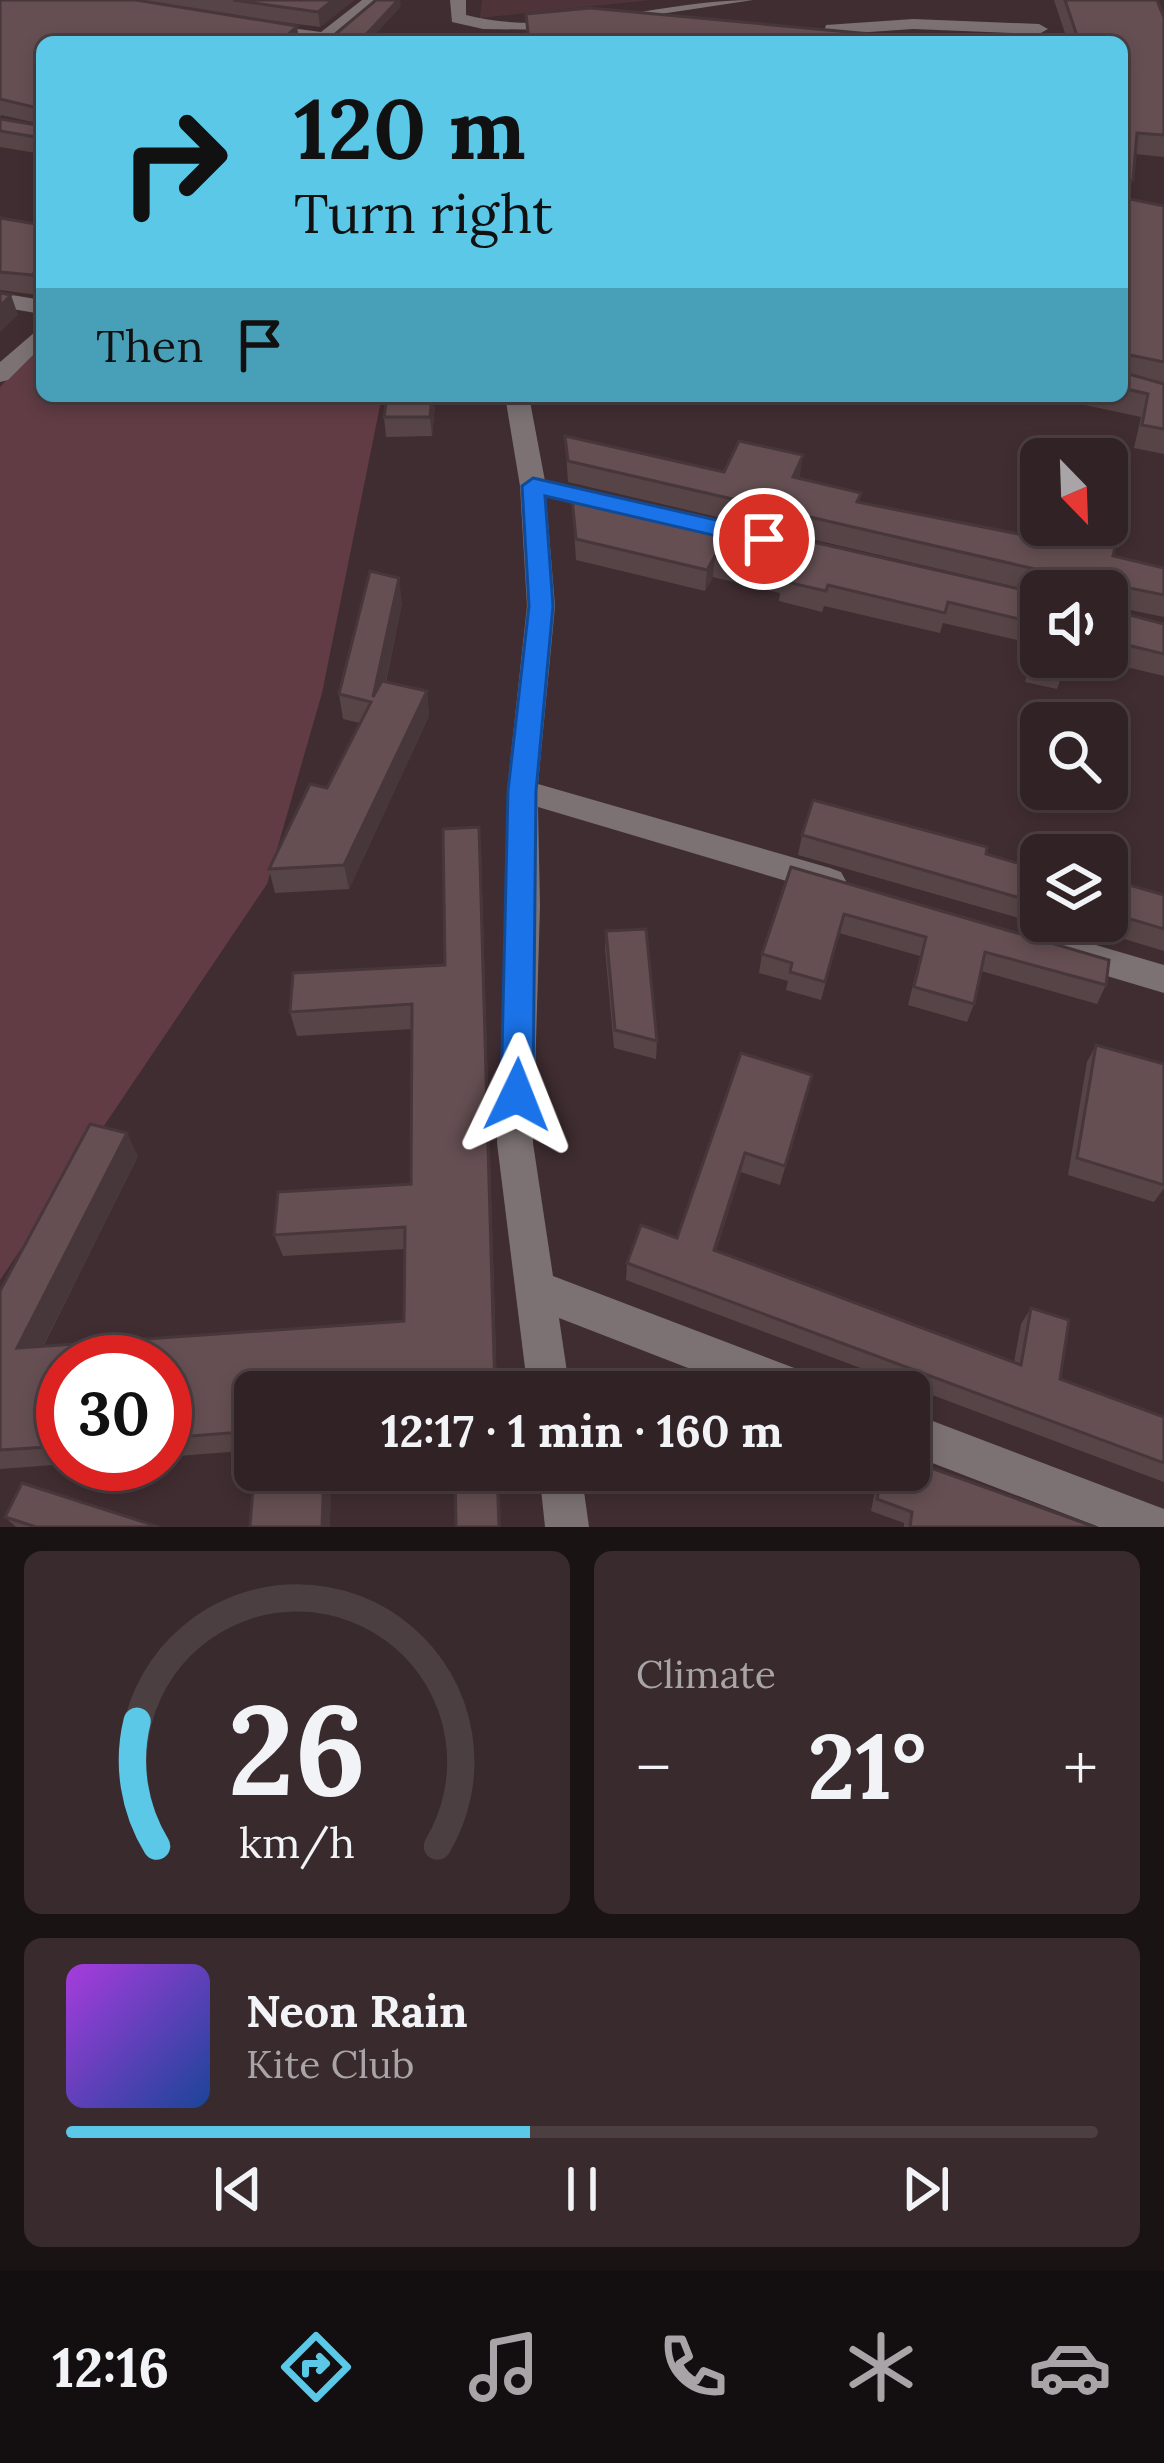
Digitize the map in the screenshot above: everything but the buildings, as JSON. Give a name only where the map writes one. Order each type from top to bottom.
[{"type":"street","points":[[327,36],[372,0]]},
{"type":"street","points":[[458,0],[458,17],[473,25],[515,27],[745,0]]},
{"type":"street","points":[[907,0],[913,24]]},
{"type":"street","points":[[503,10],[544,5]]},
{"type":"street","points":[[610,16],[705,28]]},
{"type":"street","points":[[831,36],[832,29],[913,24],[1038,30]]},
{"type":"street","points":[[235,25],[299,36]]},
{"type":"street","points":[[0,300],[36,306]]},
{"type":"street","points":[[0,375],[36,339]]},
{"type":"street","points":[[518,402],[533,486],[541,606],[522,791],[524,906],[515,1142],[546,1371]]},
{"type":"street","points":[[533,486],[626,507]]},
{"type":"street","points":[[522,791],[866,892]]},
{"type":"street","points":[[1049,945],[1164,979]]},
{"type":"street","points":[[535,1289],[748,1371]]},
{"type":"street","points":[[930,1440],[1155,1527]]},
{"type":"street","points":[[563,1491],[568,1527]]},
{"type":"shaded area","points":[[482,0],[651,0],[480,18]]},
{"type":"shaded area","points":[[36,348],[36,402],[381,402],[322,693],[267,884],[0,1280],[0,387]]},
{"type":"route","points":[[517,1095],[524,906],[522,791],[541,606],[533,486],[764,539]]}]
